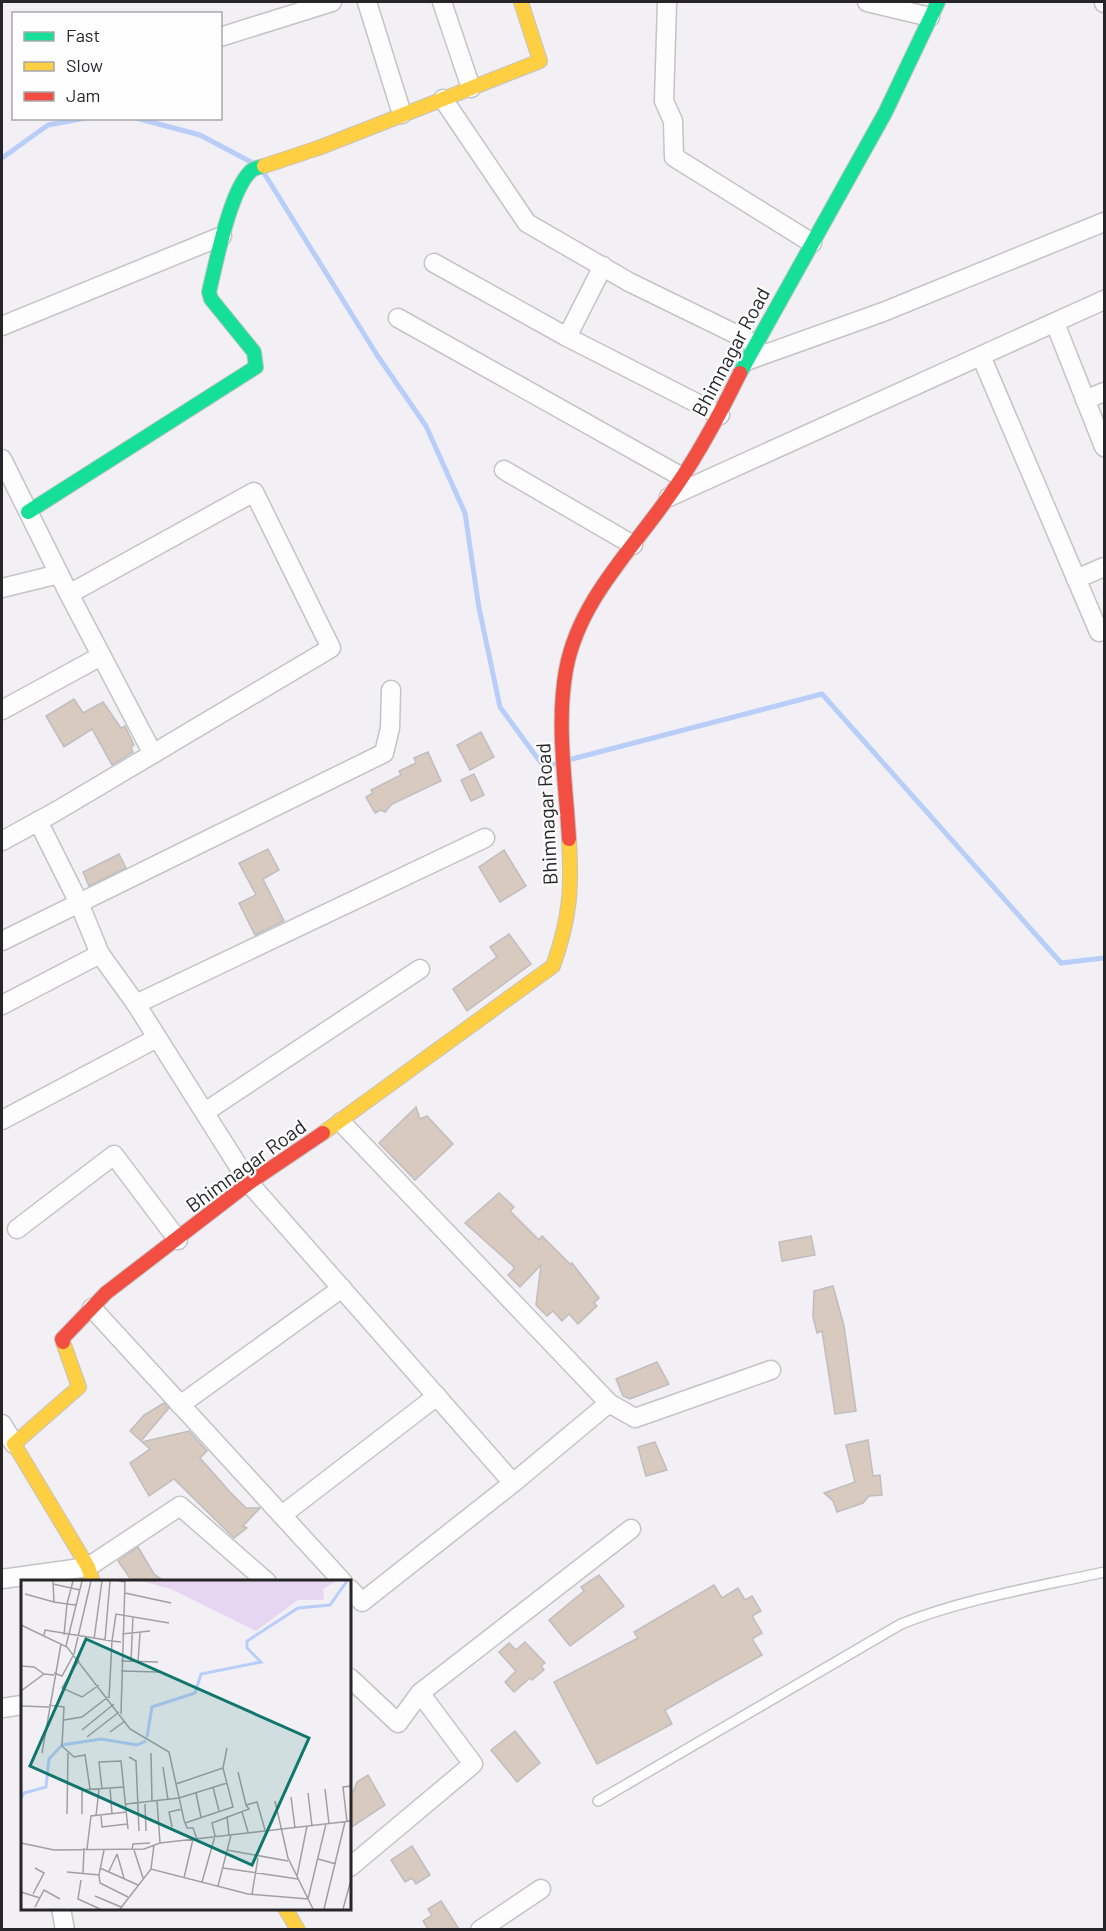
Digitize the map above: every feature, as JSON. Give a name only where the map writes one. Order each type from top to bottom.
[{"type":"street","points":[[222,36],[332,2]]},
{"type":"street","points":[[367,2],[402,114]]},
{"type":"street","points":[[442,2],[471,88]]},
{"type":"street","points":[[28,512],[256,367],[254,352],[209,295],[222,236],[241,186],[252,170],[321,147],[540,61],[521,2]]},
{"type":"street","points":[[667,2],[664,101],[673,121],[674,157],[812,243]]},
{"type":"street","points":[[867,2],[934,9]]},
{"type":"street","name":"Bhimnagar Road","points":[[14,1444],[79,1388],[62,1339],[106,1293],[178,1240],[249,1183],[341,1122],[553,966],[562,941],[572,888],[563,723],[566,670],[588,606],[669,497],[720,415],[746,361],[885,112],[934,9]]},
{"type":"street","points":[[443,99],[527,223],[629,282],[756,344]]},
{"type":"street","points":[[746,361],[883,312],[1104,222]]},
{"type":"street","points":[[2,326],[222,236]]},
{"type":"street","points":[[434,263],[567,337],[720,415]]},
{"type":"street","points":[[567,337],[603,266]]},
{"type":"street","points":[[669,497],[1104,300]]},
{"type":"street","points":[[398,318],[682,477]]},
{"type":"street","points":[[1055,323],[1104,446]]},
{"type":"street","points":[[981,356],[1099,632]]},
{"type":"street","points":[[1085,400],[1104,392]]},
{"type":"street","points":[[2,459],[69,594],[153,754]]},
{"type":"street","points":[[504,470],[633,545]]},
{"type":"street","points":[[2,841],[331,648],[254,492],[69,594]]},
{"type":"street","points":[[1076,579],[1104,567]]},
{"type":"street","points":[[2,588],[59,574]]},
{"type":"street","points":[[2,710],[101,656]]},
{"type":"street","points":[[2,941],[384,753],[390,728],[391,690]]},
{"type":"street","points":[[38,821],[79,903],[100,954],[136,1004],[249,1183],[513,1483]]},
{"type":"street","points":[[136,1004],[485,838]]},
{"type":"street","points":[[2,1005],[100,954]]},
{"type":"street","points":[[205,1112],[420,969]]},
{"type":"street","points":[[2,1120],[157,1038]]},
{"type":"street","points":[[341,1122],[609,1403],[635,1418],[771,1370]]},
{"type":"street","points":[[16,1229],[114,1155],[178,1240]]},
{"type":"street","points":[[180,1404],[342,1288]]},
{"type":"street","points":[[92,1308],[342,1580]]},
{"type":"street","points":[[282,1515],[437,1396]]},
{"type":"street","points":[[351,1590],[362,1602],[513,1483],[609,1403]]},
{"type":"street","points":[[2,1424],[91,1574]]},
{"type":"street","points":[[2,1579],[91,1574],[180,1506],[266,1580]]},
{"type":"street","points":[[352,1687],[398,1723],[420,1693],[631,1529]]},
{"type":"street","points":[[351,1866],[473,1764],[420,1693]]},
{"type":"street","points":[[2,1708],[21,1704]]},
{"type":"street","points":[[480,1929],[541,1889]]},
{"type":"street","points":[[61,1910],[65,1929]]},
{"type":"street","points":[[286,1910],[298,1929]]},
{"type":"lane","points":[[598,1801],[901,1624],[931,1612],[968,1602],[1104,1572]]},
{"type":"building","points":[[74,699],[83,713],[103,702],[121,728],[125,726],[134,745],[131,747],[133,752],[112,765],[92,729],[64,747],[46,716]]},
{"type":"building","points":[[481,732],[494,757],[470,770],[457,745]]},
{"type":"building","points":[[428,752],[441,781],[392,804],[385,812],[381,810],[375,813],[366,797],[373,793],[371,790],[401,775],[399,771],[416,763],[414,758]]},
{"type":"building","points":[[474,774],[484,795],[471,801],[461,780]]},
{"type":"building","points":[[268,849],[279,870],[263,879],[284,921],[255,935],[239,903],[256,895],[239,863]]},
{"type":"building","points":[[504,850],[526,886],[500,902],[479,867]]},
{"type":"building","points":[[119,854],[126,868],[89,886],[83,872]]},
{"type":"building","points":[[509,934],[531,964],[467,1011],[453,989],[497,957],[490,947]]},
{"type":"building","points":[[416,1107],[420,1119],[427,1116],[453,1144],[415,1180],[379,1143]]},
{"type":"building","points":[[499,1193],[514,1207],[510,1211],[539,1240],[542,1236],[571,1265],[572,1263],[599,1298],[594,1303],[597,1306],[578,1324],[569,1314],[562,1321],[553,1311],[547,1316],[536,1305],[541,1265],[520,1287],[508,1275],[514,1269],[513,1266],[465,1223]]},
{"type":"building","points":[[811,1236],[815,1255],[782,1261],[779,1242]]},
{"type":"building","points":[[833,1286],[844,1326],[856,1411],[835,1414],[822,1331],[817,1333],[813,1317],[814,1291]]},
{"type":"building","points":[[657,1362],[669,1384],[630,1399],[623,1396],[616,1379]]},
{"type":"building","points":[[164,1403],[169,1408],[141,1441],[130,1431],[144,1415]]},
{"type":"building","points":[[189,1431],[207,1451],[200,1458],[230,1492],[246,1508],[260,1508],[243,1526],[247,1528],[234,1538],[174,1479],[149,1496],[130,1463],[150,1449],[142,1442]]},
{"type":"building","points":[[868,1440],[873,1476],[880,1475],[882,1495],[869,1496],[863,1503],[837,1512],[833,1501],[824,1493],[855,1482],[846,1445]]},
{"type":"building","points":[[655,1442],[667,1470],[646,1476],[638,1447]]},
{"type":"building","points":[[138,1547],[154,1574],[163,1580],[131,1580],[118,1561]]},
{"type":"building","points":[[599,1575],[624,1606],[570,1646],[549,1620],[584,1591],[581,1587]]},
{"type":"building","points":[[714,1585],[722,1598],[738,1588],[745,1600],[752,1596],[761,1611],[752,1616],[762,1633],[752,1639],[762,1655],[665,1710],[672,1724],[597,1764],[554,1682],[638,1638],[634,1632]]},
{"type":"building","points":[[525,1642],[545,1663],[541,1666],[544,1670],[532,1680],[530,1678],[514,1692],[505,1682],[516,1671],[499,1652],[509,1643],[516,1650]]},
{"type":"building","points":[[515,1731],[540,1763],[517,1782],[491,1750]]},
{"type":"building","points":[[368,1775],[385,1805],[351,1827],[351,1791],[353,1792],[357,1782]]},
{"type":"building","points":[[412,1846],[430,1875],[416,1884],[412,1878],[405,1882],[391,1860]]},
{"type":"building","points":[[441,1901],[459,1929],[428,1929],[423,1921],[432,1915],[428,1909]]},
{"type":"waterway","points":[[2,158],[48,125],[75,120]]},
{"type":"waterway","points":[[144,120],[200,135],[251,162]]},
{"type":"waterway","points":[[264,173],[377,355],[426,426],[465,513],[479,608],[500,707],[544,767],[558,763]]},
{"type":"waterway","points":[[572,759],[822,694],[1061,963],[1104,958]]},
{"type":"traffic: fast","points":[[740,373],[885,113],[938,2]]},
{"type":"traffic: fast","points":[[28,512],[256,367],[254,352],[211,299],[209,292],[230,210],[243,180],[255,168],[264,166]]},
{"type":"traffic: slow","points":[[264,166],[321,147],[540,61],[521,2]]},
{"type":"traffic: slow","points":[[323,1133],[553,966],[569,903],[569,839]]},
{"type":"traffic: slow","points":[[63,1342],[79,1387],[14,1444],[88,1567],[92,1580]]},
{"type":"traffic: slow","points":[[286,1910],[298,1930]]},
{"type":"traffic: jam","points":[[569,839],[562,712],[566,670],[572,646],[593,601],[678,484],[740,373]]},
{"type":"traffic: jam","points":[[63,1342],[62,1339],[106,1293],[249,1183],[323,1133]]}]
